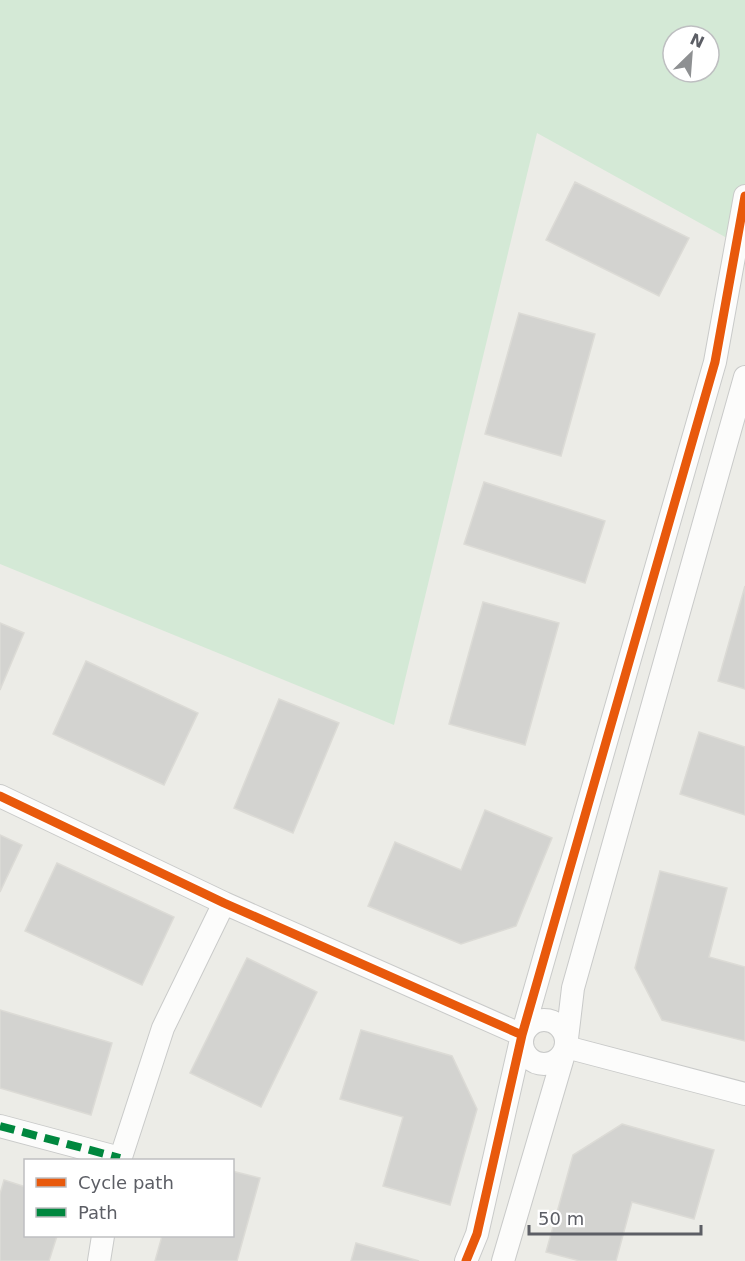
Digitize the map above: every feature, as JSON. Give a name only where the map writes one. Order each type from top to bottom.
[{"type":"street","points":[[466,1261],[477,1234],[522,1035],[716,362],[745,196]]},
{"type":"street","points":[[503,1261],[566,1047],[573,988],[745,376]]},
{"type":"street","points":[[0,796],[224,903],[522,1035]]},
{"type":"street","points":[[0,1126],[120,1159],[163,1028],[224,903]]},
{"type":"street","points":[[546,1019],[554,1021],[564,1032],[566,1047],[560,1058],[548,1064],[541,1064],[529,1059],[525,1054],[521,1042],[522,1035],[531,1023],[546,1019]]},
{"type":"street","points":[[566,1047],[745,1095]]},
{"type":"street","points":[[99,1261],[104,1237]]},
{"type":"green space","points":[[0,0],[745,0],[745,248],[537,133],[394,725],[0,564]]},
{"type":"building","points":[[575,182],[689,238],[659,296],[546,240]]},
{"type":"building","points":[[519,313],[595,334],[561,456],[485,434]]},
{"type":"building","points":[[484,482],[605,521],[585,583],[464,544]]},
{"type":"building","points":[[745,586],[745,689],[718,681]]},
{"type":"building","points":[[483,602],[559,623],[525,745],[449,724]]},
{"type":"building","points":[[0,623],[24,633],[0,690]]},
{"type":"building","points":[[86,661],[198,713],[164,785],[53,734]]},
{"type":"building","points":[[279,699],[339,723],[293,833],[234,808]]},
{"type":"building","points":[[699,732],[745,747],[745,815],[680,794]]},
{"type":"building","points":[[485,810],[552,838],[516,926],[461,944],[368,906],[395,842],[461,870]]},
{"type":"building","points":[[0,835],[22,845],[0,892]]},
{"type":"building","points":[[57,863],[174,917],[142,985],[25,931]]},
{"type":"building","points":[[660,871],[727,888],[709,957],[745,967],[745,1041],[662,1020],[635,968]]},
{"type":"building","points":[[247,958],[317,992],[261,1107],[190,1073]]},
{"type":"building","points":[[0,1010],[112,1043],[91,1115],[0,1088]]},
{"type":"building","points":[[361,1030],[452,1056],[477,1109],[450,1205],[383,1186],[403,1117],[340,1099]]},
{"type":"building","points":[[622,1124],[714,1150],[694,1219],[632,1202],[616,1261],[580,1261],[546,1252],[573,1155]]},
{"type":"building","points":[[234,1172],[260,1178],[237,1261],[155,1261],[162,1237],[234,1237]]},
{"type":"building","points":[[4,1180],[24,1186],[24,1237],[57,1237],[49,1261],[0,1261],[0,1194]]},
{"type":"building","points":[[356,1243],[419,1261],[351,1261]]},
{"type":"marked path","points":[[0,1126],[120,1158]]},
{"type":"cycle path","points":[[466,1261],[477,1234],[522,1035],[715,362],[745,196]]},
{"type":"cycle path","points":[[0,796],[224,903],[522,1035]]}]
